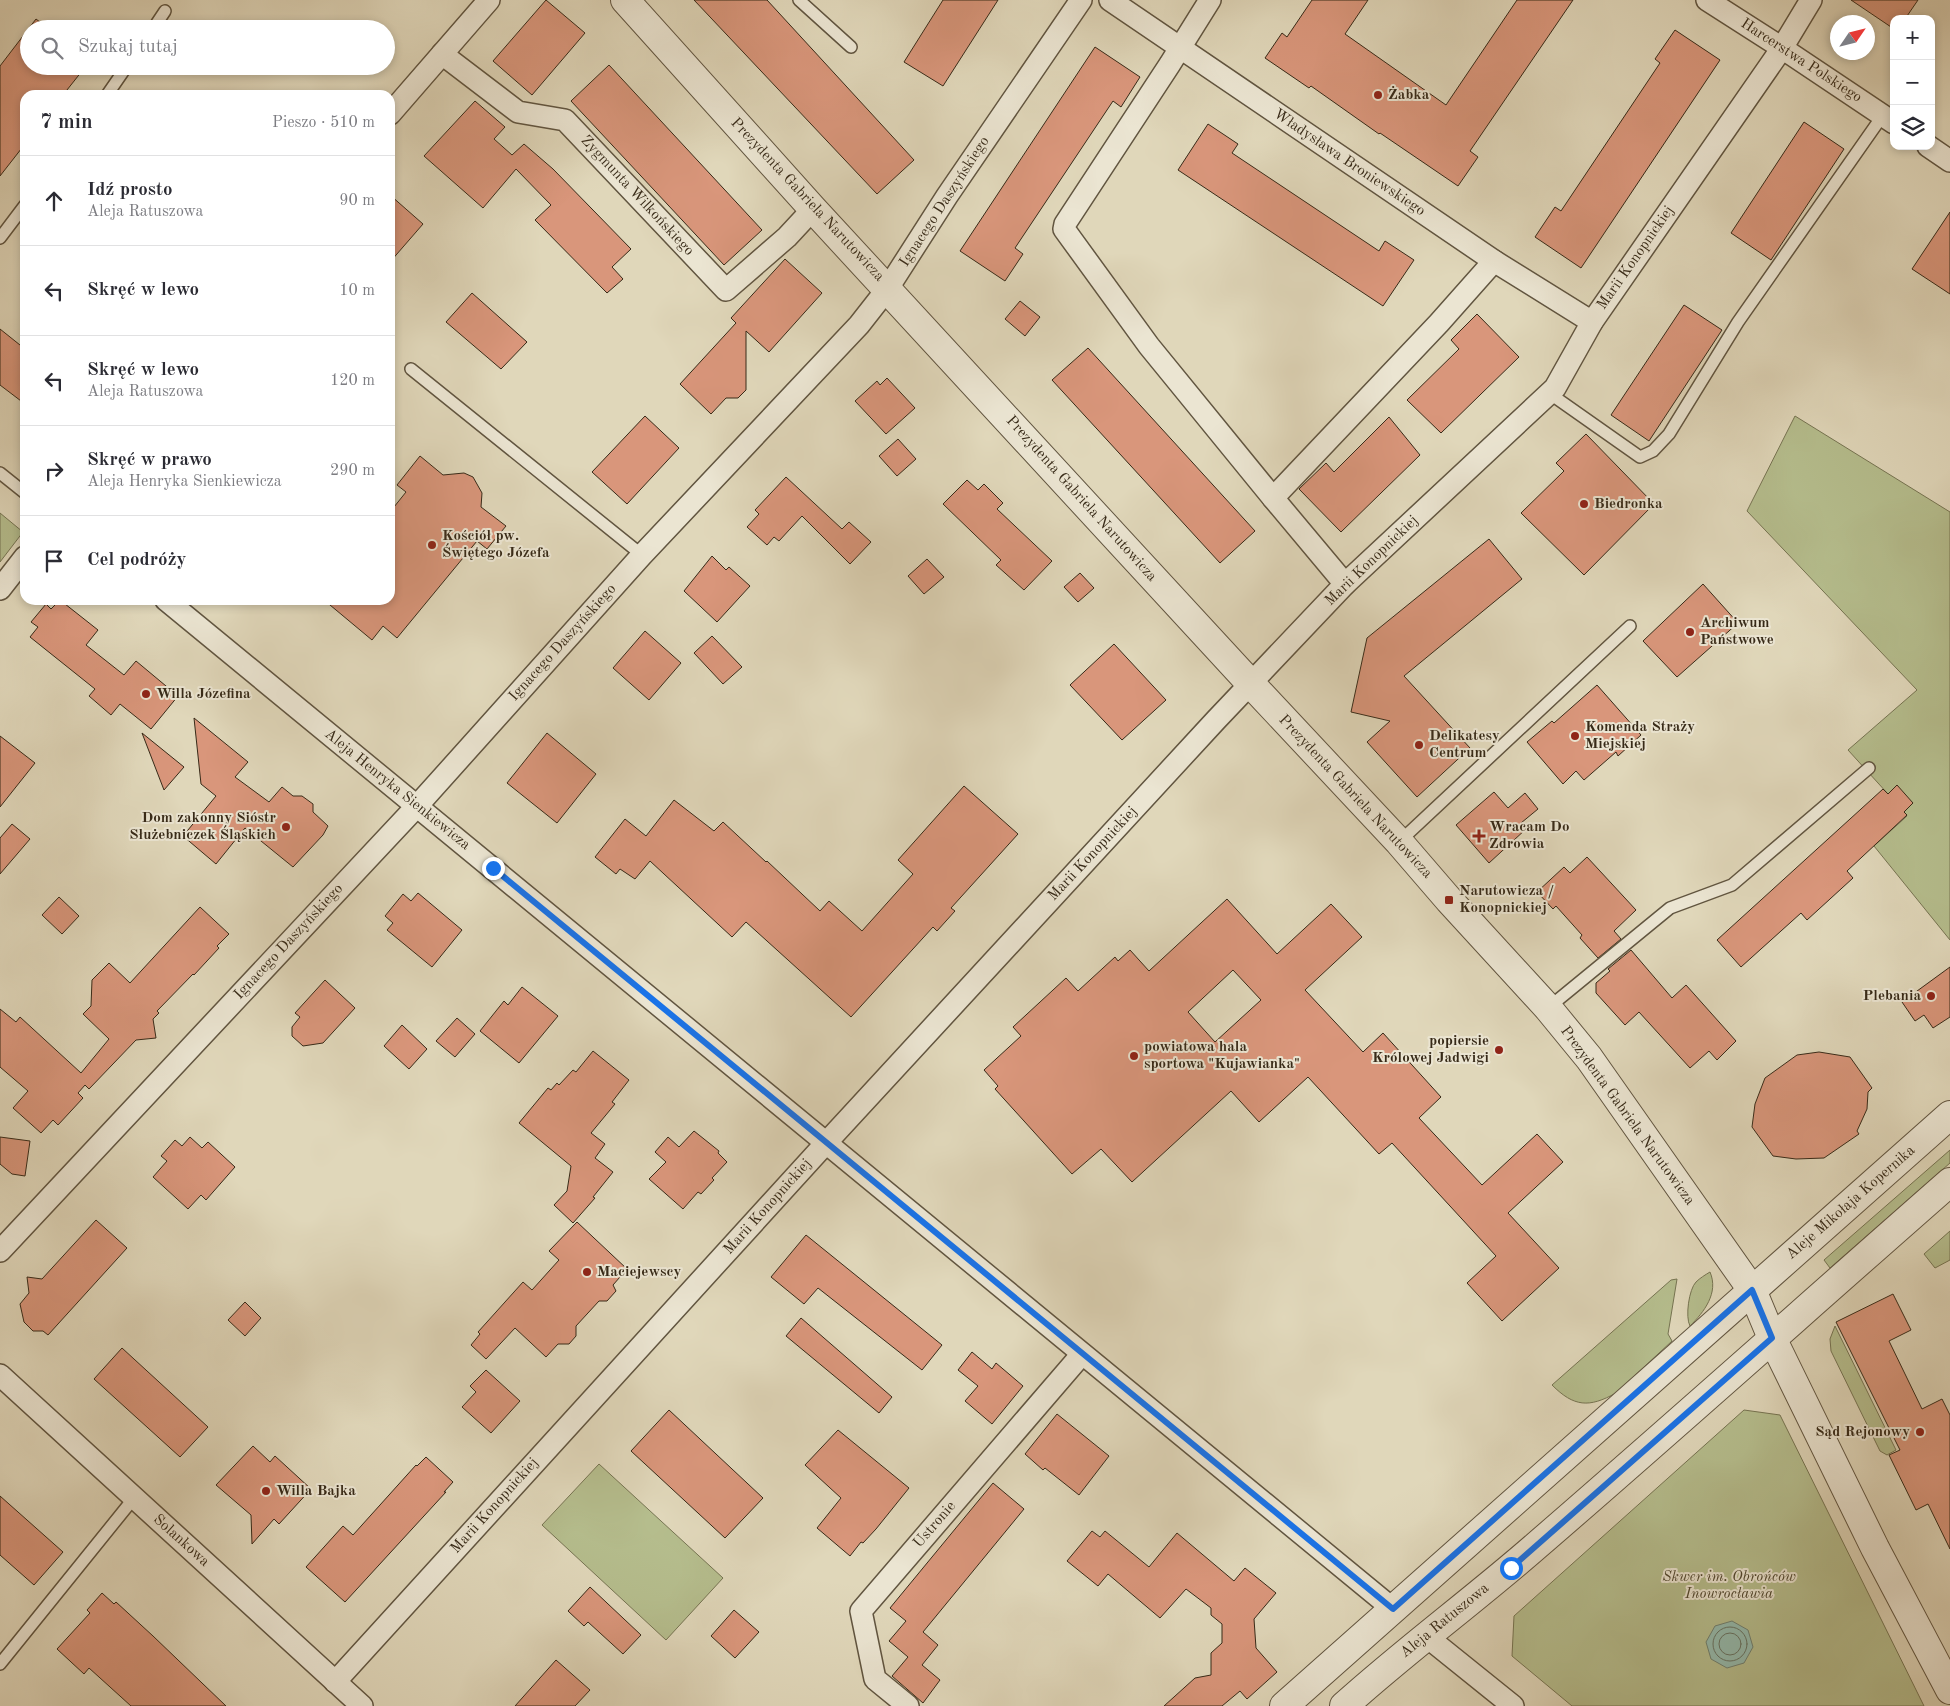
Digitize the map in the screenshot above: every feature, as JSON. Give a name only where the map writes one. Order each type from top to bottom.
[{"type":"street","points":[[395,108],[489,0]]},
{"type":"street","name":"Prezydenta Gabriela Narutowicza","points":[[625,0],[813,209],[1399,842],[1449,900],[1548,1008],[1589,1058],[1752,1290],[1772,1338],[1875,1548],[1950,1690]]},
{"type":"street","name":"Ignacego Daszyńskiego","points":[[0,1251],[417,806],[642,555],[859,325],[888,288],[953,187],[1081,0]]},
{"type":"street","name":"Władysława Broniewskiego","points":[[1110,0],[1494,261],[1592,322]]},
{"type":"street","points":[[1210,0],[1065,224],[1064,229],[1149,346],[1345,584]]},
{"type":"street","name":"Harcerstwa Polskiego","points":[[1707,0],[1888,119]]},
{"type":"street","name":"Marii Konopnickiej","points":[[335,1682],[826,1143],[1345,584],[1555,388],[1592,322],[1782,48],[1811,0]]},
{"type":"street","name":"Zygmunta Wilkońskiego","points":[[442,54],[518,112],[565,120],[726,290],[787,237],[813,209]]},
{"type":"street","points":[[1934,150],[1950,161]]},
{"type":"street","points":[[1273,498],[1439,323],[1494,261]]},
{"type":"street","points":[[0,589],[20,563]]},
{"type":"street","name":"Aleja Henryka Sienkiewicza","points":[[172,605],[1393,1609]]},
{"type":"street","name":"Aleje Mikołaja Kopernika","points":[[1752,1290],[1950,1115]]},
{"type":"street","points":[[1772,1338],[1950,1182]]},
{"type":"street","points":[[1284,1706],[1752,1290]]},
{"type":"street","name":"Aleja Ratuszowa","points":[[1344,1706],[1426,1636],[1518,1562],[1772,1338]]},
{"type":"street","name":"Ustronie","points":[[908,1706],[876,1679],[861,1611],[1082,1354]]},
{"type":"street","name":"Solankowa","points":[[0,1375],[362,1706]]},
{"type":"street","points":[[1426,1636],[1513,1706]]},
{"type":"lane","points":[[799,0],[851,47]]},
{"type":"lane","points":[[160,20],[166,11]]},
{"type":"lane","points":[[110,90],[121,75]]},
{"type":"lane","points":[[1549,393],[1640,457],[1653,451],[1669,434],[1738,322],[1888,119]]},
{"type":"lane","points":[[0,238],[20,212]]},
{"type":"lane","points":[[411,369],[642,555]]},
{"type":"lane","points":[[0,473],[20,489]]},
{"type":"lane","points":[[1399,842],[1630,626]]},
{"type":"lane","points":[[1548,1008],[1670,908],[1732,885],[1869,768]]},
{"type":"lane","points":[[0,1664],[134,1498]]},
{"type":"green space","points":[[1795,416],[1950,512],[1950,940],[1874,846],[1907,816],[1904,812],[1897,786],[1888,794],[1848,750],[1917,690],[1747,511]]},
{"type":"green space","points":[[0,513],[20,530],[20,536],[0,562]]},
{"type":"green space","points":[[1950,1150],[1950,1163],[1830,1268],[1824,1260]]},
{"type":"green space","points":[[1950,1231],[1950,1260],[1935,1268],[1924,1254]]},
{"type":"green space","points":[[1710,1272],[1713,1287],[1709,1302],[1690,1326],[1688,1310],[1691,1291],[1696,1282]]},
{"type":"green space","points":[[1677,1279],[1668,1334],[1672,1341],[1616,1393],[1598,1401],[1582,1403],[1567,1398],[1552,1385],[1671,1280]]},
{"type":"green space","points":[[1835,1326],[1896,1450],[1887,1455],[1880,1451],[1831,1351],[1830,1339]]},
{"type":"green space","name":"Skwer im. Obrońców Inowrocławia","points":[[1744,1410],[1780,1415],[1924,1706],[1572,1706],[1512,1656],[1514,1616]]},
{"type":"green space","points":[[599,1464],[723,1578],[666,1640],[542,1525]]},
{"type":"water","points":[[1732,1621],[1748,1630],[1753,1647],[1744,1663],[1727,1668],[1711,1659],[1706,1642],[1715,1626]]},
{"type":"building","points":[[546,0],[585,33],[532,95],[493,61]]},
{"type":"building","points":[[694,0],[767,0],[914,160],[877,194]]},
{"type":"building","points":[[943,0],[998,0],[943,86],[904,62]]},
{"type":"building","points":[[1312,0],[1368,0],[1345,34],[1446,105],[1517,0],[1573,0],[1470,151],[1478,157],[1458,186],[1311,86],[1309,88],[1265,58],[1282,33],[1287,37]]},
{"type":"building","points":[[1851,0],[1918,0],[1908,15],[1890,15],[1890,26]]},
{"type":"building","points":[[1675,30],[1720,60],[1581,268],[1535,237],[1555,207],[1561,211],[1660,63],[1655,59]]},
{"type":"building","points":[[20,40],[20,75],[79,75],[67,90],[20,90],[20,150],[0,176],[0,66]]},
{"type":"building","points":[[1095,47],[1140,77],[1121,107],[1113,101],[1015,248],[1023,254],[1005,281],[960,251]]},
{"type":"building","points":[[609,65],[762,230],[724,265],[571,101]]},
{"type":"building","points":[[475,101],[505,127],[494,139],[512,155],[524,144],[553,169],[631,249],[612,267],[623,279],[607,293],[535,220],[551,205],[516,169],[483,208],[424,156]]},
{"type":"building","points":[[1804,122],[1844,149],[1771,260],[1731,233]]},
{"type":"building","points":[[1208,124],[1238,144],[1232,153],[1379,251],[1385,241],[1414,260],[1383,306],[1178,170]]},
{"type":"building","points":[[395,199],[423,224],[395,256]]},
{"type":"building","points":[[1950,212],[1950,294],[1912,269]]},
{"type":"building","points":[[785,259],[822,293],[769,352],[746,331],[746,390],[738,398],[726,398],[711,414],[680,384],[736,323],[731,318]]},
{"type":"building","points":[[472,293],[527,342],[501,369],[446,322]]},
{"type":"building","points":[[1020,301],[1040,317],[1025,336],[1005,319]]},
{"type":"building","points":[[1684,305],[1722,330],[1649,441],[1611,415]]},
{"type":"building","points":[[1477,314],[1519,357],[1441,433],[1407,400],[1459,349],[1451,340]]},
{"type":"building","points":[[0,329],[20,345],[20,400],[0,385]]},
{"type":"building","points":[[1088,348],[1255,531],[1220,563],[1052,380]]},
{"type":"building","points":[[887,378],[915,408],[886,434],[855,401],[877,381],[880,385]]},
{"type":"building","points":[[645,416],[679,448],[627,504],[592,472]]},
{"type":"building","points":[[1389,417],[1420,455],[1341,532],[1299,489],[1326,463],[1334,472]]},
{"type":"building","name":"Biedronka","points":[[1586,434],[1654,504],[1584,575],[1521,513],[1564,471],[1556,463]]},
{"type":"building","points":[[898,439],[916,459],[897,476],[879,456]]},
{"type":"building","name":"Kościół pw. Świętego Józefa","points":[[420,456],[443,475],[464,473],[473,477],[482,493],[481,507],[506,526],[487,549],[477,541],[397,638],[383,626],[372,640],[330,605],[395,605],[395,506],[406,492],[397,485]]},
{"type":"building","points":[[786,477],[842,529],[849,522],[871,542],[850,564],[802,516],[779,541],[774,537],[767,545],[747,527],[759,514],[755,510]]},
{"type":"building","points":[[967,480],[978,490],[984,484],[1003,503],[997,509],[1052,561],[1024,590],[996,565],[1001,560],[943,504]]},
{"type":"building","points":[[1489,539],[1522,579],[1404,676],[1470,748],[1417,797],[1367,742],[1390,721],[1351,712],[1367,638]]},
{"type":"building","points":[[712,556],[726,570],[729,567],[750,586],[717,622],[684,591]]},
{"type":"building","points":[[927,559],[944,577],[924,594],[908,576]]},
{"type":"building","points":[[1080,573],[1094,588],[1078,602],[1064,587]]},
{"type":"building","name":"Archiwum Państwowe","points":[[1703,584],[1738,623],[1677,677],[1643,641]]},
{"type":"building","points":[[45,605],[51,609],[55,605],[66,605],[98,630],[86,645],[124,675],[136,661],[178,696],[151,729],[120,704],[111,715],[89,696],[95,689],[30,637],[38,627],[31,622]]},
{"type":"building","points":[[645,631],[681,663],[649,700],[613,668]]},
{"type":"building","points":[[712,636],[742,667],[723,684],[694,653]]},
{"type":"building","points":[[1114,644],[1166,700],[1122,740],[1070,685]]},
{"type":"building","name":"Komenda Straży Miejskiej","points":[[1597,685],[1641,735],[1618,756],[1616,752],[1584,780],[1576,771],[1563,784],[1527,742],[1552,721],[1554,723]]},
{"type":"building","points":[[194,718],[248,762],[235,777],[269,802],[282,787],[293,796],[302,796],[313,804],[313,812],[328,826],[323,835],[293,867],[245,828],[216,864],[183,836],[216,796],[201,784]]},
{"type":"building","points":[[142,733],[184,767],[164,790]]},
{"type":"building","points":[[547,733],[596,774],[557,823],[507,783]]},
{"type":"building","points":[[0,736],[35,763],[0,807]]},
{"type":"building","points":[[1897,785],[1913,803],[1904,812],[1907,815],[1847,871],[1853,878],[1807,920],[1801,913],[1741,967],[1717,940],[1883,789],[1888,794]]},
{"type":"building","points":[[964,786],[1018,834],[951,908],[955,911],[937,931],[933,927],[851,1017],[746,922],[732,937],[650,861],[635,879],[620,869],[616,874],[595,857],[625,819],[646,836],[674,800],[714,831],[723,822],[820,911],[829,901],[862,931],[913,874],[898,860]]},
{"type":"building","points":[[1494,792],[1508,808],[1525,793],[1538,809],[1521,823],[1526,829],[1489,863],[1456,825]]},
{"type":"building","points":[[12,824],[30,839],[0,874],[0,838]]},
{"type":"building","points":[[1587,857],[1636,910],[1614,931],[1621,939],[1598,958],[1580,938],[1582,935],[1556,906],[1553,909],[1537,892],[1564,867],[1570,873]]},
{"type":"building","points":[[418,893],[462,930],[432,967],[387,930],[393,923],[385,916],[403,894],[411,901]]},
{"type":"building","points":[[59,897],[79,916],[62,934],[42,915]]},
{"type":"building","points":[[1227,899],[1277,954],[1331,904],[1362,937],[1305,990],[1363,1052],[1383,1033],[1441,1097],[1419,1118],[1482,1185],[1537,1134],[1563,1162],[1508,1213],[1559,1268],[1502,1321],[1467,1283],[1496,1256],[1392,1143],[1379,1154],[1308,1077],[1259,1122],[1231,1091],[1132,1182],[1101,1149],[1072,1174],[995,1089],[998,1086],[984,1070],[1021,1036],[1013,1027],[1066,978],[1078,991],[1115,957],[1118,961],[1130,950],[1149,971]],"holes":[[[1233,970],[1261,1000],[1215,1042],[1188,1012]]]},
{"type":"building","points":[[200,907],[229,934],[194,975],[157,1011],[159,1013],[153,1019],[156,1038],[136,1040],[89,1089],[85,1085],[78,1093],[83,1098],[58,1125],[53,1120],[41,1133],[13,1108],[28,1091],[0,1067],[0,1009],[16,1022],[20,1017],[81,1073],[109,1039],[83,1014],[91,1006],[92,980],[109,963],[130,983]]},
{"type":"building","points":[[1631,950],[1672,998],[1686,985],[1736,1041],[1717,1060],[1709,1051],[1690,1068],[1639,1012],[1625,1025],[1596,993],[1596,983],[1610,971],[1608,969]]},
{"type":"building","name":"Plebania","points":[[1950,967],[1950,1017],[1933,1028],[1924,1015],[1915,1021],[1902,1002]]},
{"type":"building","points":[[325,980],[355,1008],[323,1043],[303,1046],[292,1036],[292,1027],[300,1017],[295,1013]]},
{"type":"building","points":[[522,987],[558,1016],[519,1063],[480,1031],[504,1001],[508,1005]]},
{"type":"building","points":[[457,1018],[475,1034],[455,1057],[436,1041]]},
{"type":"building","points":[[402,1025],[427,1049],[409,1069],[384,1046]]},
{"type":"building","points":[[593,1051],[629,1080],[612,1102],[615,1104],[591,1133],[605,1144],[595,1158],[613,1172],[593,1197],[595,1198],[573,1223],[554,1205],[567,1191],[571,1166],[519,1123],[548,1088],[551,1090],[557,1083],[559,1085],[573,1070],[576,1072]]},
{"type":"building","points":[[1819,1052],[1850,1057],[1872,1088],[1868,1092],[1867,1109],[1857,1131],[1859,1134],[1824,1158],[1796,1159],[1773,1156],[1752,1127],[1755,1104],[1765,1078],[1797,1055]]},
{"type":"building","points":[[694,1131],[719,1151],[718,1153],[727,1162],[712,1178],[714,1180],[701,1194],[698,1192],[683,1209],[649,1179],[666,1162],[655,1152],[668,1137],[679,1147]]},
{"type":"building","points":[[0,1137],[30,1141],[25,1176],[12,1174],[0,1164]]},
{"type":"building","points":[[190,1137],[202,1148],[208,1142],[235,1167],[206,1200],[201,1195],[188,1209],[153,1177],[167,1161],[161,1156],[175,1140],[182,1146]]},
{"type":"building","points":[[96,1220],[127,1248],[48,1335],[43,1331],[33,1331],[24,1322],[20,1304],[29,1293],[27,1277],[42,1279]]},
{"type":"building","points":[[577,1222],[627,1269],[613,1285],[616,1291],[607,1301],[599,1301],[576,1326],[576,1336],[569,1344],[558,1344],[546,1357],[515,1328],[486,1359],[471,1345],[480,1334],[478,1332],[523,1282],[532,1290],[559,1260],[549,1251]]},
{"type":"building","points":[[806,1235],[942,1345],[922,1370],[818,1288],[804,1304],[771,1277]]},
{"type":"building","name":"Sąd Rejonowy","points":[[1893,1294],[1911,1330],[1889,1341],[1922,1409],[1942,1399],[1950,1415],[1950,1549],[1928,1504],[1916,1510],[1889,1455],[1900,1450],[1836,1322]]},
{"type":"building","points":[[245,1302],[261,1318],[245,1336],[228,1320]]},
{"type":"building","points":[[801,1318],[892,1397],[879,1413],[786,1336]]},
{"type":"building","points":[[122,1348],[208,1427],[180,1457],[94,1379]]},
{"type":"building","points":[[972,1352],[992,1369],[996,1363],[1023,1386],[992,1424],[965,1401],[978,1386],[958,1370]]},
{"type":"building","points":[[486,1370],[520,1401],[491,1433],[462,1407],[476,1392],[470,1386]]},
{"type":"building","points":[[669,1410],[763,1498],[725,1538],[631,1451]]},
{"type":"building","points":[[1057,1414],[1109,1456],[1079,1495],[1045,1468],[1043,1470],[1025,1454]]},
{"type":"building","points":[[838,1430],[909,1488],[876,1529],[863,1543],[861,1542],[850,1556],[817,1528],[841,1498],[805,1465]]},
{"type":"building","name":"Willa Bajka","points":[[253,1446],[270,1462],[275,1456],[311,1489],[279,1524],[274,1519],[252,1544],[251,1515],[216,1485]]},
{"type":"building","points":[[426,1457],[453,1482],[345,1602],[306,1567],[343,1526],[353,1535],[416,1465]]},
{"type":"building","points":[[993,1483],[1024,1509],[923,1632],[938,1645],[922,1665],[940,1680],[923,1703],[892,1676],[908,1657],[889,1641],[906,1621],[890,1608]]},
{"type":"building","points":[[0,1496],[63,1552],[34,1585],[0,1555]]},
{"type":"building","points":[[1092,1531],[1100,1537],[1105,1531],[1149,1567],[1177,1533],[1234,1581],[1245,1568],[1276,1593],[1254,1619],[1256,1648],[1277,1672],[1247,1699],[1240,1691],[1222,1706],[1164,1706],[1195,1678],[1211,1675],[1211,1653],[1222,1643],[1222,1624],[1211,1615],[1211,1608],[1186,1589],[1160,1618],[1108,1574],[1098,1586],[1067,1561]]},
{"type":"building","points":[[590,1587],[641,1635],[623,1654],[588,1622],[584,1626],[568,1611]]},
{"type":"building","points":[[102,1593],[114,1604],[116,1602],[226,1706],[131,1706],[89,1668],[84,1674],[57,1649],[90,1613],[87,1610]]},
{"type":"building","points":[[734,1610],[759,1632],[735,1658],[711,1636]]},
{"type":"building","points":[[556,1660],[590,1690],[575,1706],[515,1706]]},
{"type":"place","name":"Żabka","points":[[1378,95]]},
{"type":"place","name":"Biedronka","points":[[1584,504]]},
{"type":"place","name":"Kościół pw. Świętego Józefa","points":[[432,545]]},
{"type":"place","name":"Archiwum Państwowe","points":[[1690,632]]},
{"type":"place","name":"Willa Józefina","points":[[146,694]]},
{"type":"place","name":"Komenda Straży Miejskiej","points":[[1575,736]]},
{"type":"place","name":"Delikatesy Centrum","points":[[1419,745]]},
{"type":"place","name":"Dom zakonny Sióstr Służebniczek Śląskich","points":[[286,827]]},
{"type":"place","name":"Wracam Do Zdrowia","points":[[1479,836]]},
{"type":"place","name":"Narutowicza / Konopnickiej","points":[[1449,900]]},
{"type":"place","name":"Plebania","points":[[1931,996]]},
{"type":"place","name":"popiersie Królowej Jadwigi","points":[[1499,1050]]},
{"type":"place","name":"powiatowa hala sportowa \"Kujawianka\"","points":[[1134,1056]]},
{"type":"place","name":"Maciejewscy","points":[[587,1272]]},
{"type":"place","name":"Sąd Rejonowy","points":[[1920,1432]]},
{"type":"place","name":"Willa Bajka","points":[[266,1491]]},
{"type":"route","points":[[493,868],[1393,1609],[1752,1290],[1772,1338],[1511,1568]]}]
